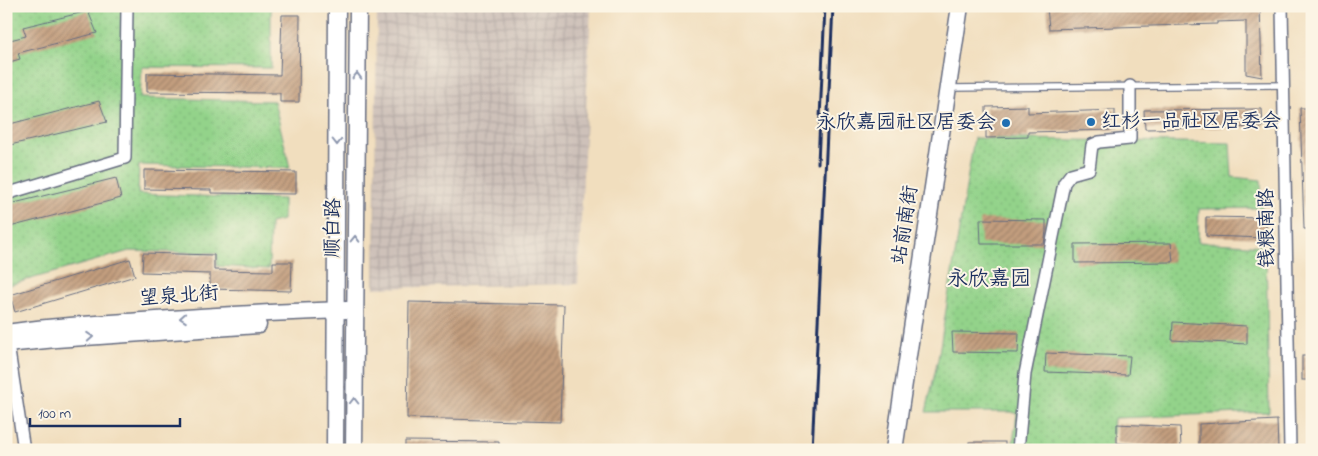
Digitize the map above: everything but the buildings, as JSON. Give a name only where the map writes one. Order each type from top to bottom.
[{"type":"main road","name":"顺白路","points":[[335,450],[338,6]]},
{"type":"main road","name":"顺白路","points":[[354,450],[358,6]]},
{"type":"main road","name":"站前南街","points":[[894,450],[960,6]]},
{"type":"main road","name":"望泉北街","points":[[7,340],[44,329],[182,318],[354,316]]},
{"type":"street","points":[[6,194],[125,158],[127,6]]},
{"type":"street","name":"钱粮南路","points":[[1282,6],[1290,450]]},
{"type":"street","points":[[1018,450],[1025,374],[1064,183],[1071,174],[1089,169],[1092,145],[1099,142],[1130,139],[1130,86]]},
{"type":"street","points":[[7,340],[24,450]]},
{"type":"lane","points":[[948,88],[1284,85]]},
{"type":"shaded area","points":[[377,6],[591,6],[578,284],[374,288]]},
{"type":"green space","points":[[6,6],[271,6],[271,68],[142,67],[140,98],[274,101],[290,168],[139,165],[138,194],[283,199],[283,220],[270,223],[269,269],[217,266],[217,253],[129,251],[6,286]]},
{"type":"green space","points":[[974,138],[1230,143],[1232,177],[1261,180],[1262,208],[1199,209],[1198,242],[1266,246],[1269,412],[1114,418],[1112,450],[1012,450],[1017,414],[1012,412],[926,412],[938,359]]},
{"type":"railway","points":[[818,163],[825,6]]},
{"type":"railway","points":[[812,450],[833,6]]},
{"type":"place","name":"红杉一品社区居委会","points":[[1091,122]]},
{"type":"place","name":"永欣嘉园社区居委会","points":[[1006,123]]},
{"type":"district","name":"永欣嘉园","points":[[989,280]]}]
